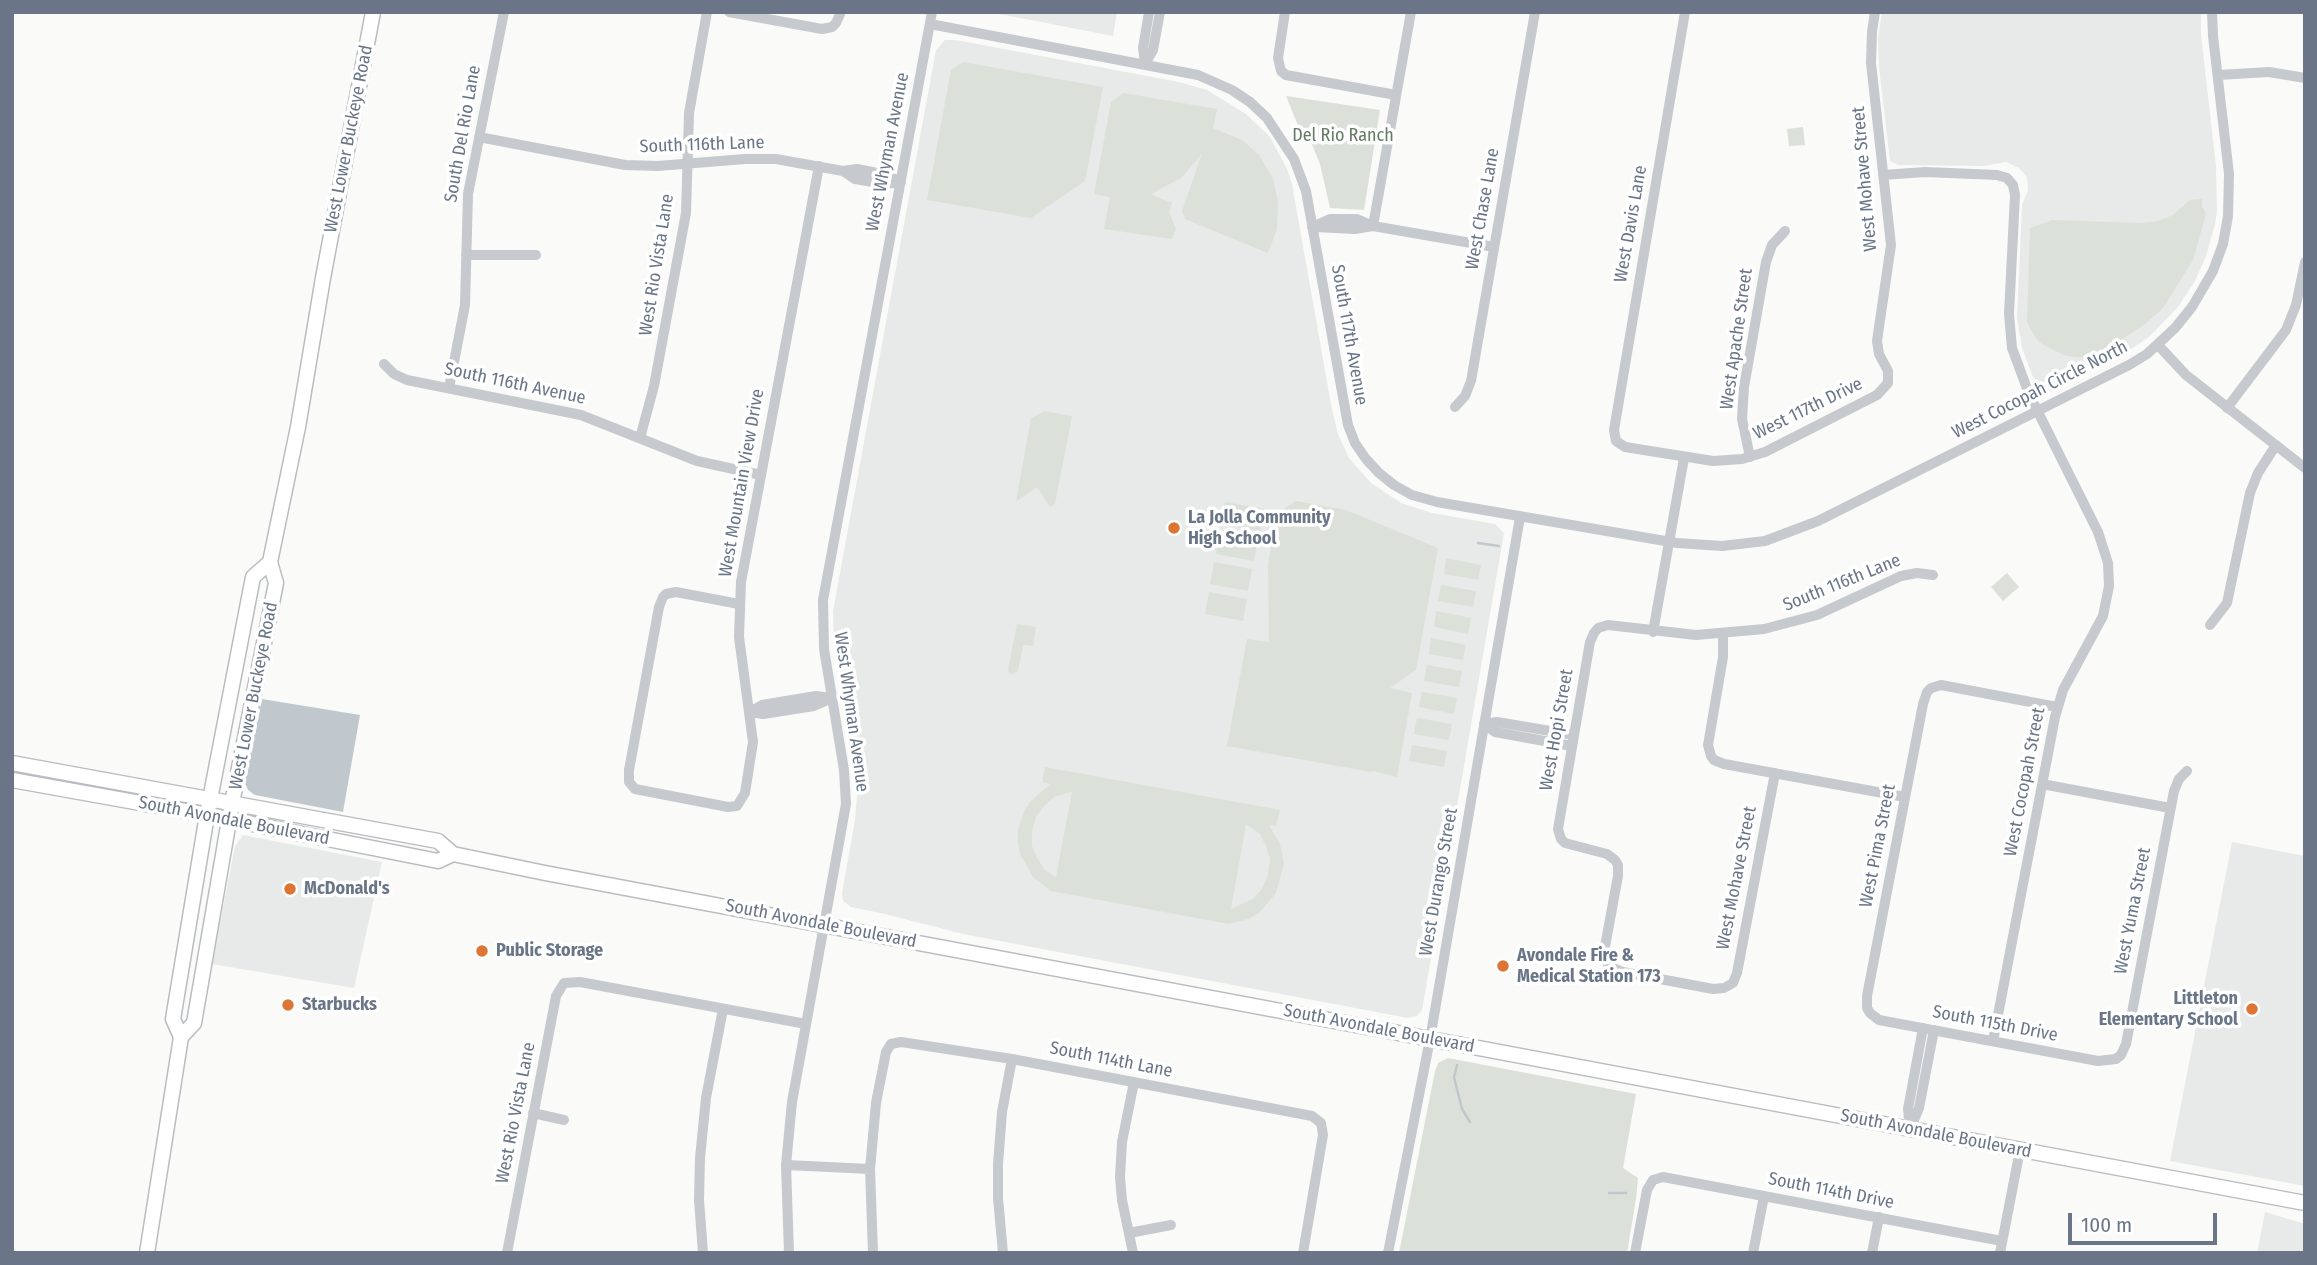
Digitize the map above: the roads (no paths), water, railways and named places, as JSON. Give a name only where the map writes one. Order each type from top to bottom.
[{"type":"main road","name":"West Lower Buckeye Road","points":[[147,1253],[181,1037],[194,1023],[232,803],[276,583],[270,562],[298,427],[373,12]]},
{"type":"main road","points":[[181,1037],[173,1018],[207,815],[253,577],[270,562]]},
{"type":"main road","name":"South Avondale Boulevard","points":[[12,763],[438,841],[453,853],[545,873],[2305,1203]]},
{"type":"main road","name":"South Avondale Boulevard","points":[[12,780],[438,861],[453,853]]},
{"type":"street","name":"South Del Rio Lane","points":[[449,388],[465,305],[468,194],[504,12]]},
{"type":"street","name":"West Rio Vista Lane","points":[[640,438],[651,400],[684,224],[689,113],[708,12]]},
{"type":"street","points":[[729,12],[817,29],[832,27],[841,12]]},
{"type":"street","points":[[1145,64],[1143,48],[1149,12]]},
{"type":"street","points":[[1145,64],[1153,50],[1160,12]]},
{"type":"street","points":[[1285,12],[1278,51],[1282,71],[1297,78],[1396,95]]},
{"type":"street","points":[[1373,226],[1410,12]]},
{"type":"street","name":"West Chase Lane","points":[[1455,407],[1465,396],[1471,381],[1535,12]]},
{"type":"street","name":"West Davis Lane","points":[[1616,441],[1614,425],[1685,12]]},
{"type":"street","name":"West Mohave Street","points":[[1875,12],[1871,63],[1891,245],[1877,341],[1879,354],[1888,371],[1888,383]]},
{"type":"street","name":"West Cocopah Circle North","points":[[1806,527],[2129,365],[2158,345],[2184,318],[2200,295],[2218,257],[2226,230],[2229,202],[2229,174],[2212,12]]},
{"type":"street","name":"South 117th Avenue","points":[[931,18],[1210,79],[1232,90],[1258,109],[1275,127],[1303,180],[1345,416],[1351,434],[1366,459],[1386,480],[1404,491],[1420,498],[1520,517],[1699,546],[1766,541],[1806,527]]},
{"type":"street","name":"West Whyman Avenue","points":[[789,1253],[786,1165],[792,1102],[846,804],[844,770],[822,633],[823,600],[931,18]]},
{"type":"street","points":[[2218,75],[2269,72],[2305,78]]},
{"type":"street","name":"South 116th Lane","points":[[479,137],[615,163],[646,166],[766,159],[843,171],[857,169],[887,175],[901,182]]},
{"type":"street","name":"West Mountain View Drive","points":[[739,604],[681,593],[666,594],[659,607],[629,770],[631,786],[645,792],[728,807],[737,806],[745,793],[753,742],[740,650],[739,604],[819,166]]},
{"type":"street","name":"West Cocopah Street","points":[[1883,175],[1924,172],[1997,175],[2011,181],[2015,195],[2011,337],[2020,372],[2098,532],[2106,552],[2109,575],[2108,596],[2103,615],[2067,682],[2057,707],[1993,1041]]},
{"type":"street","points":[[1312,227],[1355,229],[1373,226],[1494,247]]},
{"type":"street","name":"West Apache Street","points":[[1750,457],[1743,430],[1742,398],[1766,262],[1772,245],[1785,231]]},
{"type":"street","points":[[466,255],[536,255]]},
{"type":"street","points":[[2227,408],[2286,330],[2296,305],[2305,262]]},
{"type":"street","points":[[2158,345],[2179,369],[2305,468]]},
{"type":"street","name":"South 116th Avenue","points":[[384,365],[400,377],[581,415],[697,461],[761,475]]},
{"type":"street","name":"West 117th Drive","points":[[1616,441],[1630,449],[1684,458],[1713,461],[1750,457],[1772,449],[1877,395],[1888,383]]},
{"type":"street","points":[[2210,625],[2227,603],[2250,493],[2258,473],[2276,445]]},
{"type":"street","points":[[1653,632],[1684,458]]},
{"type":"street","name":"West Durango Street","points":[[1388,1253],[1430,1039],[1520,517]]},
{"type":"street","name":"South 116th Lane","points":[[1598,628],[1608,625],[1689,635],[1764,629],[1798,621],[1836,607],[1901,576],[1917,573],[1933,575]]},
{"type":"street","name":"West Hopi Street","points":[[1598,628],[1590,642],[1559,824],[1561,839],[1574,847],[1607,854],[1615,860],[1618,876],[1604,946],[1606,963]]},
{"type":"street","points":[[1723,634],[1723,657],[1709,739],[1710,756],[1720,762],[1905,797]]},
{"type":"street","name":"West Pima Street","points":[[1870,1013],[1867,996],[1923,704],[1931,688],[1947,686],[2057,707]]},
{"type":"street","points":[[750,712],[762,705],[816,696],[832,698]]},
{"type":"street","points":[[1484,724],[1496,732],[1573,740]]},
{"type":"street","name":"West Yuma Street","points":[[2116,1059],[2126,1044],[2170,808],[2176,785],[2187,771]]},
{"type":"street","name":"West Mohave Street","points":[[1606,963],[1623,972],[1713,989],[1728,986],[1736,978],[1774,773]]},
{"type":"street","points":[[2042,784],[2170,808]]},
{"type":"street","name":"West Rio Vista Lane","points":[[507,1253],[556,996],[564,983],[580,982],[723,1009]]},
{"type":"street","points":[[703,1253],[699,1218],[700,1158],[705,1108],[723,1009],[806,1024]]},
{"type":"street","name":"South 115th Drive","points":[[1870,1013],[1879,1020],[1929,1030],[2098,1061],[2116,1059]]},
{"type":"street","points":[[1910,1129],[1908,1110],[1929,1030]]},
{"type":"street","name":"South 114th Lane","points":[[870,1169],[876,1103],[884,1057],[891,1044],[906,1042],[1012,1059],[1307,1115],[1321,1123],[1323,1140],[1303,1253]]},
{"type":"street","points":[[1003,1253],[998,1198],[998,1155],[1002,1112],[1012,1059]]},
{"type":"street","points":[[1133,1253],[1122,1200],[1120,1165],[1134,1082]]},
{"type":"street","points":[[533,1113],[564,1119]]},
{"type":"street","points":[[2000,1253],[2020,1150]]},
{"type":"street","points":[[786,1165],[870,1169],[873,1253]]},
{"type":"street","name":"South 114th Drive","points":[[1635,1253],[1647,1190],[1653,1180],[1669,1178],[2002,1241]]},
{"type":"street","points":[[1753,1253],[1764,1196]]},
{"type":"street","points":[[1872,1253],[1879,1217]]},
{"type":"street","points":[[1129,1233],[1171,1225]]},
{"type":"waterway","points":[[1478,543],[1499,546]]},
{"type":"waterway","points":[[1457,1065],[1454,1077],[1462,1109],[1470,1122]]},
{"type":"waterway","points":[[1609,1193],[1626,1193]]},
{"type":"place","name":"La Jolla Community High School","points":[[1174,528]]},
{"type":"place","name":"McDonald's","points":[[290,889]]},
{"type":"place","name":"Public Storage","points":[[482,951]]},
{"type":"place","name":"Avondale Fire & Medical Station 173","points":[[1503,966]]},
{"type":"place","name":"Starbucks","points":[[288,1005]]},
{"type":"place","name":"Littleton Elementary School","points":[[2252,1009]]},
{"type":"park label","name":"Del Rio Ranch","points":[[1343,136]]}]
